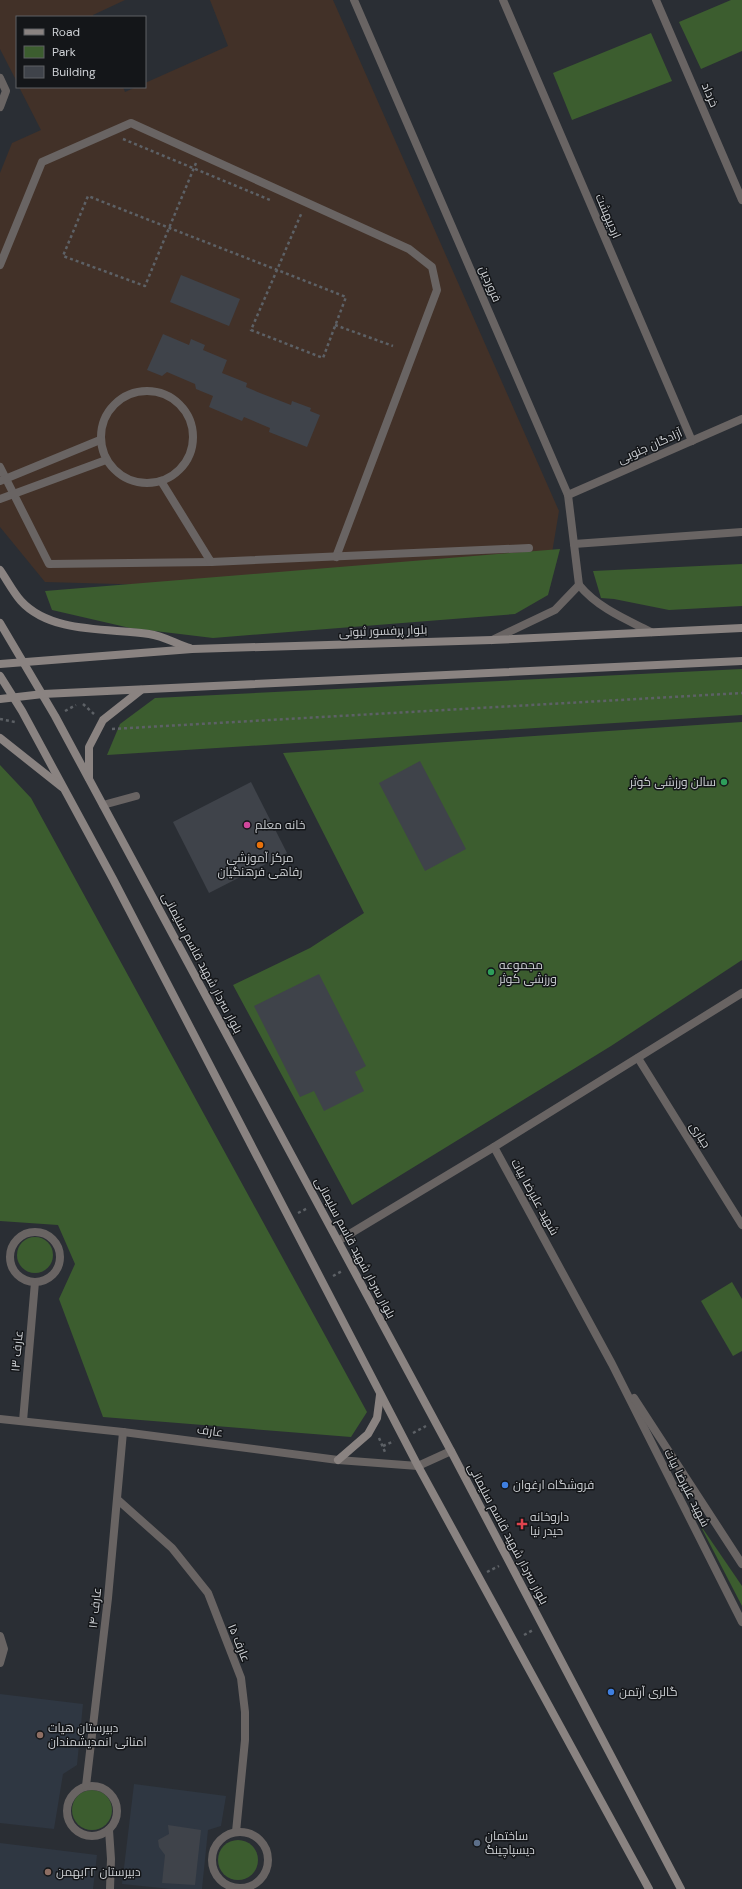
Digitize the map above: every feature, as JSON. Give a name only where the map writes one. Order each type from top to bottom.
[{"type":"main road","points":[[0,570],[21,601],[40,615],[61,623],[100,631],[150,634],[192,649]]},
{"type":"main road","name":"بلوار سردار شهید قاسم سلیمانی","points":[[0,623],[43,694],[451,1451],[681,1889]]},
{"type":"main road","name":"بلوار پرفسور ثبوتی","points":[[0,664],[192,649],[492,640],[742,628]]},
{"type":"main road","points":[[0,699],[43,694],[742,661]]},
{"type":"main road","points":[[0,676],[66,790],[380,1395],[649,1889]]},
{"type":"main road","points":[[89,779],[89,748],[103,720],[141,690]]},
{"type":"main road","points":[[0,738],[66,790]]},
{"type":"main road","points":[[338,1460],[368,1434],[377,1418],[380,1395]]},
{"type":"street","name":"فروردین","points":[[354,0],[568,495],[579,585]]},
{"type":"street","name":"اردیبهشت","points":[[503,0],[692,441]]},
{"type":"street","name":"خرداد","points":[[656,0],[742,200]]},
{"type":"street","points":[[0,78],[6,91],[0,107]]},
{"type":"street","points":[[0,265],[42,162],[130,123],[409,249],[432,267],[437,290],[336,557]]},
{"type":"street","points":[[150,390],[166,394],[175,400],[188,416],[193,431],[192,447],[186,462],[176,474],[161,481],[146,483],[130,480],[117,472],[106,460],[100,440],[102,424],[105,417],[109,409],[120,398],[134,392],[150,390]]},
{"type":"street","name":"آزادگان جنوبی","points":[[568,495],[742,419]]},
{"type":"street","points":[[3,480],[100,440]]},
{"type":"street","points":[[0,499],[106,460]]},
{"type":"street","points":[[0,467],[3,480],[14,494],[49,564],[211,562],[529,548]]},
{"type":"street","points":[[161,481],[211,562]]},
{"type":"street","points":[[574,544],[742,532]]},
{"type":"street","points":[[492,640],[555,610],[579,585],[588,596],[605,608],[651,632]]},
{"type":"street","points":[[103,805],[136,796]]},
{"type":"street","points":[[338,1241],[494,1147],[742,993]]},
{"type":"street","name":"جباری","points":[[638,1058],[742,1225]]},
{"type":"street","name":"شهید علیرضا بیات","points":[[494,1147],[612,1364],[742,1622]]},
{"type":"street","points":[[32,1232],[40,1232],[54,1241],[61,1256],[56,1272],[43,1282],[34,1282],[26,1281],[14,1270],[10,1254],[12,1246],[17,1239],[32,1232]]},
{"type":"street","name":"عارف ۱۳","points":[[23,1421],[34,1282]]},
{"type":"street","name":"شهید علیرضا بیات","points":[[612,1364],[742,1564]]},
{"type":"street","name":"عارف","points":[[0,1419],[124,1432],[338,1460],[418,1466]]},
{"type":"street","name":"عارف ۱۴","points":[[86,1786],[118,1500],[124,1432]]},
{"type":"street","points":[[418,1466],[451,1451]]},
{"type":"street","name":"عارف ۱۵","points":[[118,1500],[172,1548],[208,1594],[241,1678],[245,1740],[236,1832]]},
{"type":"street","points":[[0,1636],[4,1649],[0,1663]]},
{"type":"street","points":[[109,1830],[94,1836],[85,1835],[78,1832],[70,1822],[66,1810],[72,1795],[86,1786],[102,1788],[114,1800],[117,1808],[117,1816],[109,1830],[111,1859],[110,1889]]},
{"type":"street","points":[[236,1832],[254,1836],[261,1842],[266,1850],[268,1859],[267,1868],[259,1880],[248,1887],[238,1888],[230,1886],[222,1881],[215,1874],[212,1861],[214,1848],[220,1840],[227,1835],[236,1832]]},
{"type":"path","points":[[108,133],[272,202]]},
{"type":"path","points":[[200,154],[169,228],[146,286],[63,256],[88,196],[169,228],[278,270],[346,297],[323,358],[251,330],[278,270],[306,202]]},
{"type":"path","points":[[294,210],[301,214]]},
{"type":"path","points":[[335,325],[392,346]]},
{"type":"path","points":[[68,693],[103,720]]},
{"type":"path","points":[[110,729],[742,693]]},
{"type":"path","points":[[288,1217],[317,1203]]},
{"type":"path","points":[[322,1282],[352,1267]]},
{"type":"path","points":[[373,1425],[391,1464]]},
{"type":"path","points":[[478,1577],[509,1561]]},
{"type":"path","points":[[513,1641],[542,1624]]},
{"type":"shaded area","points":[[0,0],[125,0],[93,16],[16,16],[16,80],[0,49]]},
{"type":"shaded area","points":[[210,0],[333,0],[559,511],[552,553],[190,586],[45,582],[0,527],[0,173],[12,143],[41,130],[20,88],[123,88],[125,92],[134,88],[146,88],[146,83],[228,46]]},
{"type":"shaded area","name":"دبیرستان هیات امنائی انمدیشمندان","points":[[0,1694],[83,1704],[77,1765],[63,1774],[54,1829],[0,1823]]},
{"type":"shaded area","points":[[134,1784],[226,1796],[221,1826],[208,1830],[202,1889],[171,1889],[122,1884]]},
{"type":"shaded area","name":"دبیرستان ۲۲بهمن","points":[[0,1843],[97,1855],[93,1889],[0,1889]]},
{"type":"green space","points":[[731,0],[742,0],[742,51],[701,69],[679,22]]},
{"type":"green space","points":[[651,33],[672,81],[572,120],[553,73]]},
{"type":"green space","points":[[560,549],[548,595],[515,614],[213,638],[130,628],[52,610],[45,591]]},
{"type":"green space","points":[[742,564],[742,606],[669,610],[614,599],[601,598],[593,571]]},
{"type":"green space","points":[[742,669],[742,715],[107,755],[120,724],[155,698]]},
{"type":"green space","name":"مجموعه ورزشی کوثر","points":[[742,722],[742,960],[611,1046],[352,1205],[233,985],[310,948],[364,913],[283,753]]},
{"type":"green space","points":[[0,765],[31,798],[367,1412],[351,1437],[103,1417],[59,1299],[75,1264],[58,1225],[0,1221]]},
{"type":"green space","points":[[39,1237],[48,1242],[52,1248],[52,1262],[48,1268],[39,1273],[31,1273],[22,1268],[18,1262],[17,1251],[22,1242],[28,1238]]},
{"type":"green space","points":[[732,1282],[742,1299],[742,1351],[733,1356],[701,1301]]},
{"type":"green space","points":[[699,1523],[742,1586],[742,1606]]},
{"type":"green space","points":[[92,1790],[103,1793],[109,1799],[112,1810],[109,1821],[103,1827],[92,1830],[81,1827],[75,1821],[72,1810],[75,1799],[81,1793]]},
{"type":"green space","points":[[238,1840],[246,1842],[252,1846],[256,1852],[258,1860],[256,1868],[252,1874],[246,1878],[238,1880],[230,1878],[224,1874],[220,1868],[218,1860],[220,1852],[224,1846],[230,1842]]},
{"type":"building","points":[[181,275],[240,299],[229,326],[170,302]]},
{"type":"building","points":[[163,334],[189,345],[191,339],[205,345],[203,350],[227,360],[222,373],[247,383],[246,387],[260,393],[291,405],[292,401],[311,408],[310,411],[320,415],[307,447],[269,432],[270,428],[244,417],[242,421],[209,407],[213,396],[196,389],[195,384],[167,372],[162,376],[147,370]]},
{"type":"building","points":[[420,761],[466,849],[425,871],[379,783]]},
{"type":"building","points":[[251,782],[287,853],[209,893],[173,822]]},
{"type":"building","points":[[319,974],[366,1066],[355,1072],[364,1091],[324,1111],[314,1091],[300,1097],[254,1006]]},
{"type":"building","points":[[168,1825],[201,1830],[195,1885],[162,1883],[165,1855],[159,1847],[158,1840],[169,1834]]},
{"type":"place","name":"سالن ورزشی کوثر","points":[[724,782]]},
{"type":"place","name":"خانه معلم","points":[[247,825]]},
{"type":"place","name":"مرکز آموزشی رفاهی فرهنگیان","points":[[260,845]]},
{"type":"place","name":"مجموعه ورزشی کوثر","points":[[491,972]]},
{"type":"place","name":"فروشگاه ارغوان","points":[[505,1485]]},
{"type":"place","name":"داروخانه حیدر نیا","points":[[522,1524]]},
{"type":"place","name":"گالری آرتمن","points":[[611,1692]]},
{"type":"place","name":"دبیرستان هیات امنائی انمدیشمندان","points":[[40,1735]]},
{"type":"place","name":"ساختمان دیسپاچینگ","points":[[477,1843]]},
{"type":"place","name":"دبیرستان ۲۲بهمن","points":[[48,1872]]}]
